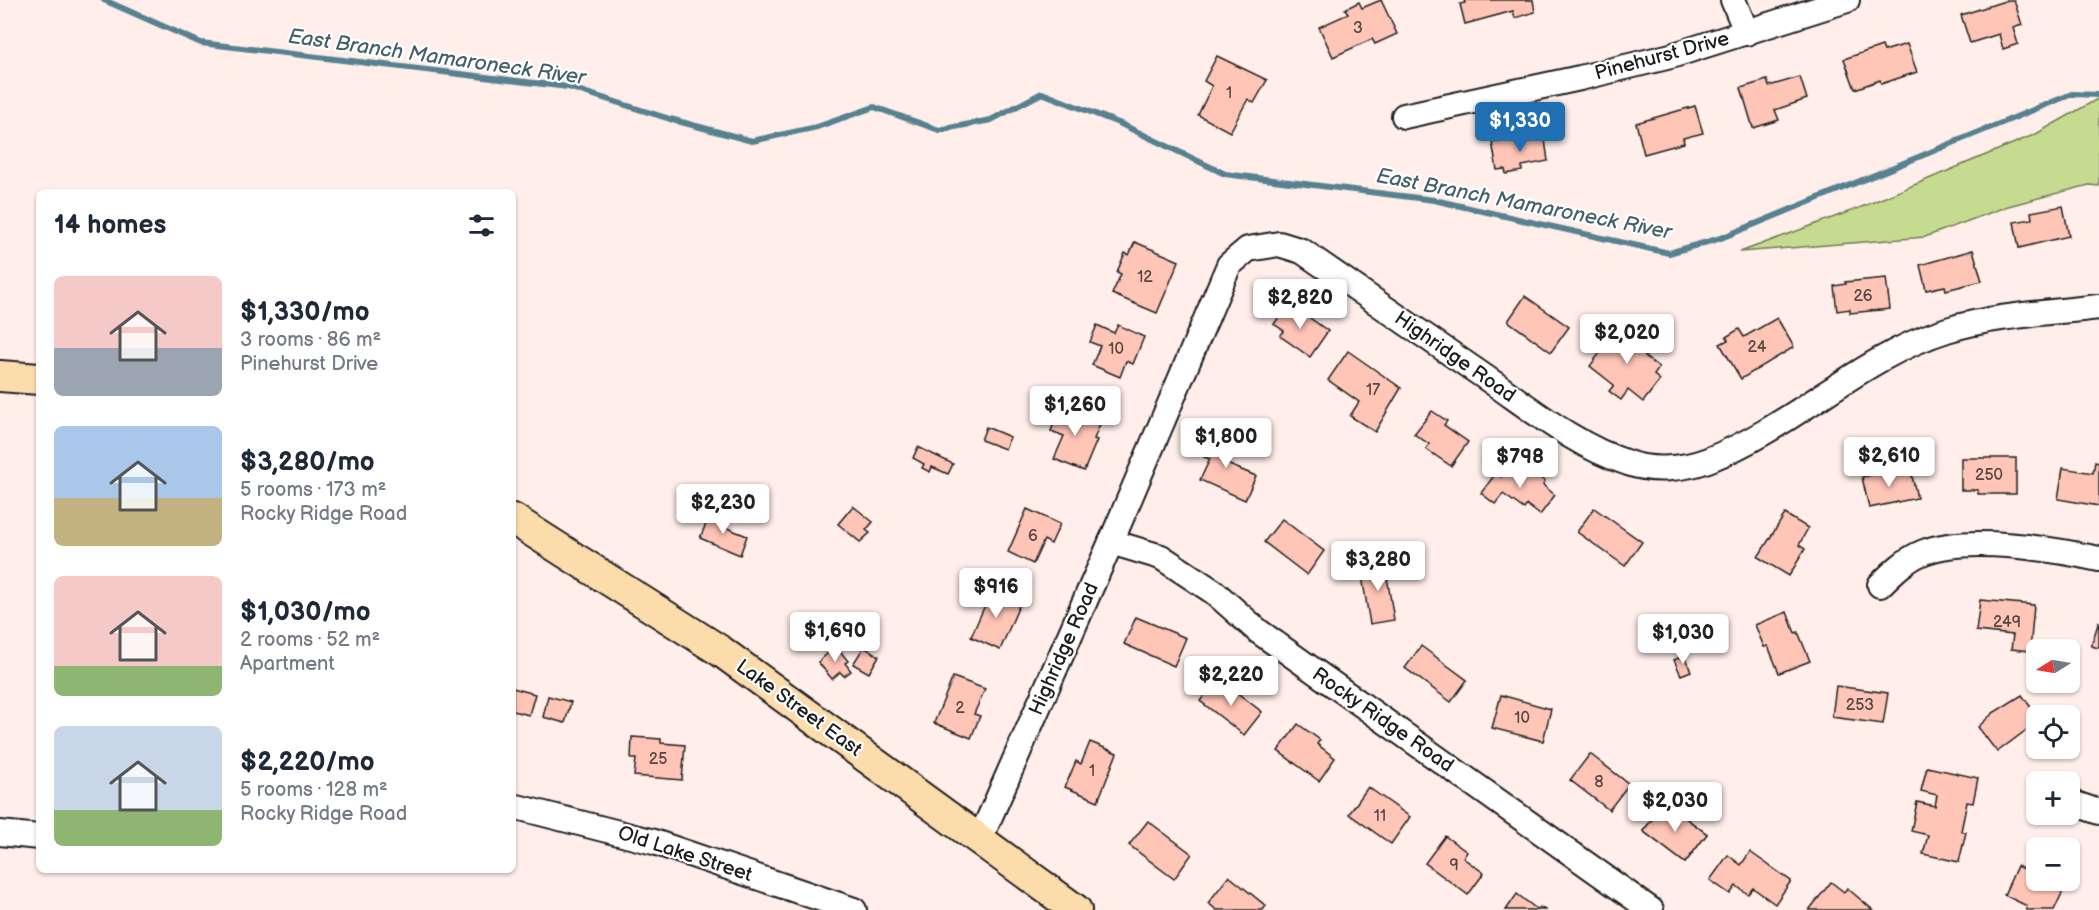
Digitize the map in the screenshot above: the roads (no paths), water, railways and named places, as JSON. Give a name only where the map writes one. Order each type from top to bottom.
[{"type":"main road","points":[[0,376],[36,379]]},
{"type":"main road","name":"Lake Street East","points":[[516,521],[722,652],[1076,910]]},
{"type":"street","points":[[1733,0],[1747,33]]},
{"type":"street","name":"Pinehurst Drive","points":[[1404,116],[1671,56],[1848,0]]},
{"type":"street","name":"Highridge Road","points":[[981,839],[1229,265],[1248,249],[1280,244],[1302,251],[1573,438],[1628,464],[1654,468],[1679,467],[1708,460],[1750,439],[1898,350],[1947,330],[1989,321],[2099,307]]},
{"type":"street","name":"Rocky Ridge Road","points":[[1111,542],[1161,557],[1214,592],[1258,631],[1651,910]]},
{"type":"street","points":[[1880,585],[1906,561],[1940,547],[1989,545],[2030,548],[2099,559]]},
{"type":"street","points":[[2080,805],[2099,812]]},
{"type":"street","name":"Old Lake Street","points":[[516,807],[654,842],[854,910]]},
{"type":"street","points":[[0,832],[36,837]]},
{"type":"waterway","name":"East Branch Mamaroneck River","points":[[104,0],[201,43],[568,87],[670,119],[752,141],[817,127],[874,107],[939,130],[991,120],[1042,93],[1121,124],[1225,174],[1434,200],[1669,253],[1721,238],[2072,94],[2099,95]]}]
